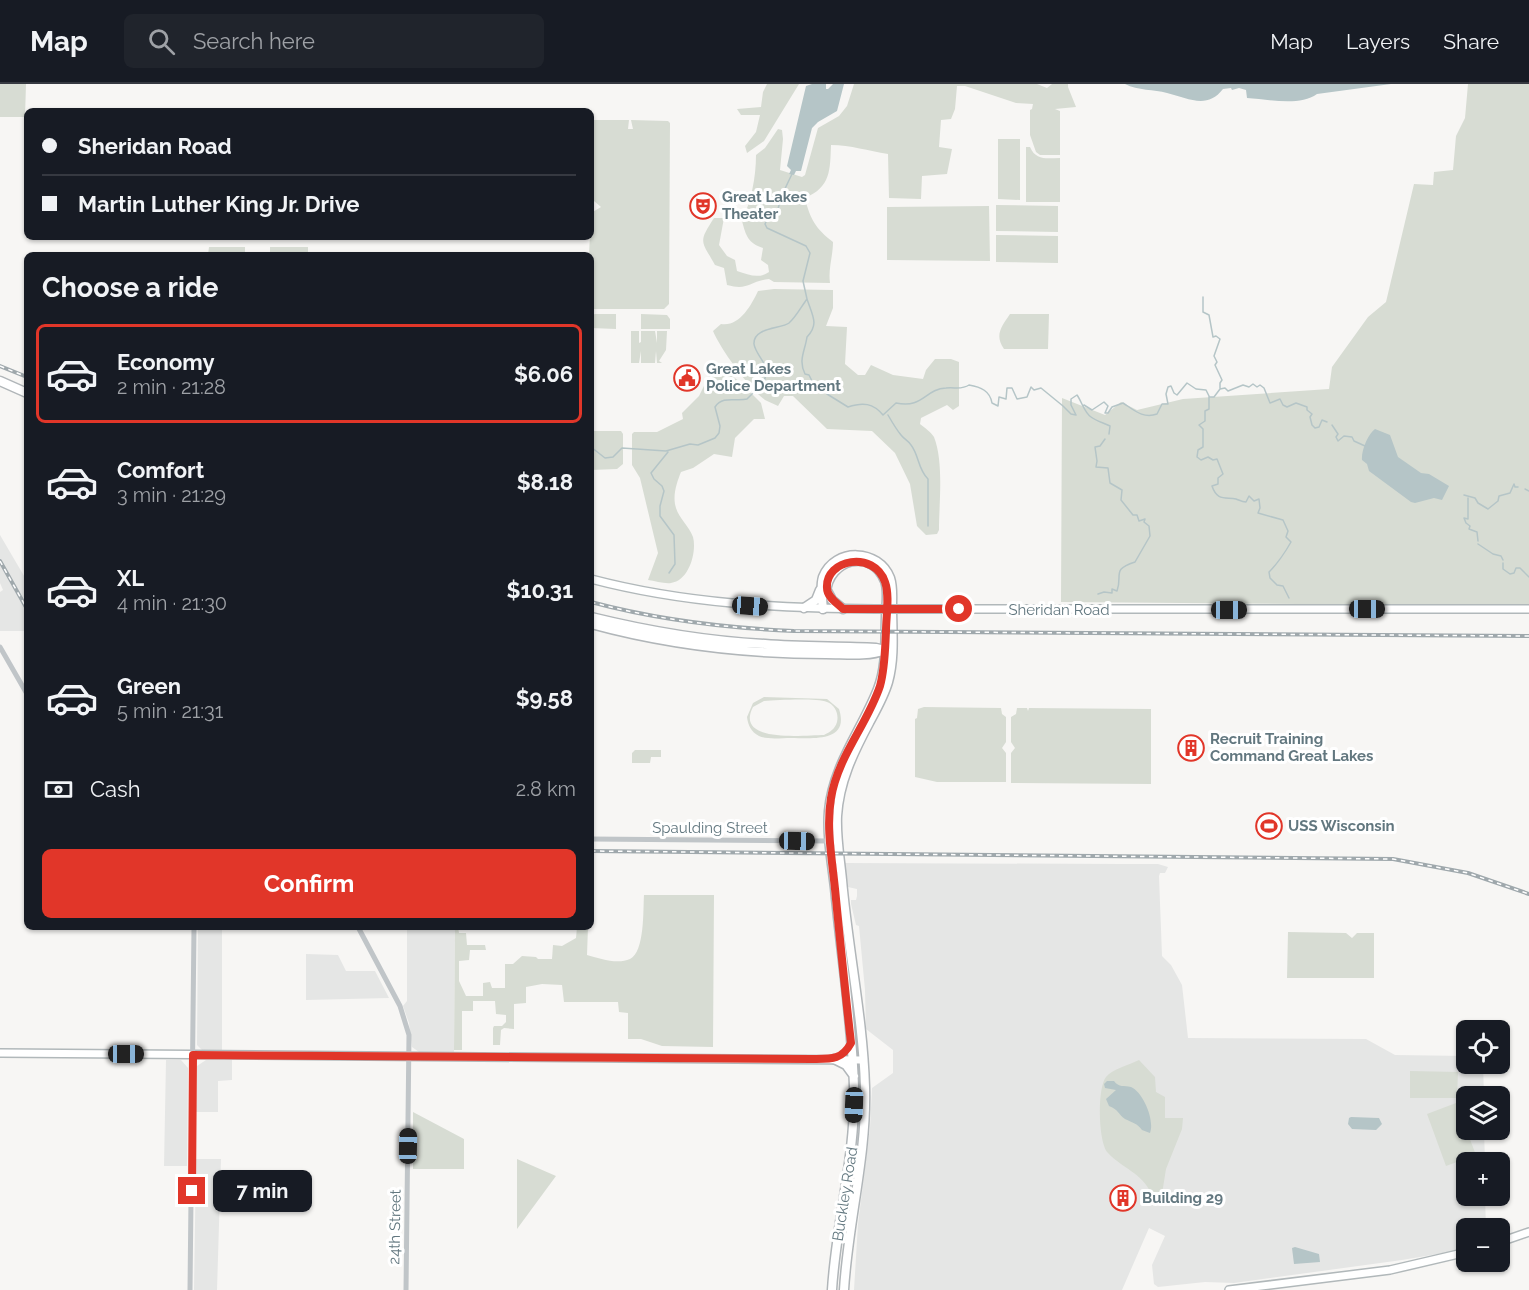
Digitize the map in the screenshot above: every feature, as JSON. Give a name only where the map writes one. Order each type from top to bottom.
[{"type":"highway","points":[[0,381],[24,392]]},
{"type":"highway","name":"Buckley Road","points":[[823,609],[824,576],[829,568],[846,556],[856,554],[866,556],[882,565],[890,577],[892,590],[890,676],[885,692],[846,771],[840,790],[837,816],[843,901],[863,1060],[865,1103],[863,1137],[844,1290]]},
{"type":"highway","points":[[804,608],[816,600],[824,588],[832,600],[843,609]]},
{"type":"highway","points":[[594,612],[644,625],[659,635]]},
{"type":"highway","points":[[594,618],[659,635]]},
{"type":"highway","points":[[594,624],[659,635],[755,644],[876,648],[889,651]]},
{"type":"highway","points":[[594,631],[627,637],[659,635]]},
{"type":"highway","name":"Buckley Road","points":[[832,1290],[853,1136],[854,1076],[829,819],[834,785],[847,751],[879,687],[889,651]]},
{"type":"highway","points":[[834,1059],[845,1052],[851,1043]]},
{"type":"highway","points":[[834,1059],[846,1065],[854,1076]]},
{"type":"highway","points":[[853,1136],[863,1137]]},
{"type":"main road","name":"Sheridan Road","points":[[594,580],[695,600],[750,606],[823,609],[1529,609]]},
{"type":"main road","points":[[0,1053],[863,1060]]},
{"type":"main road","points":[[1510,1239],[1529,1232]]},
{"type":"main road","points":[[1229,1290],[1390,1270],[1456,1255]]},
{"type":"street","points":[[0,647],[24,689]]},
{"type":"street","name":"Spaulding Street","points":[[594,839],[830,841]]},
{"type":"street","points":[[190,1290],[194,930]]},
{"type":"street","name":"24th Street","points":[[359,930],[405,1018],[409,1035],[406,1290]]},
{"type":"shaded area","points":[[0,84],[26,84],[24,117],[0,117]]},
{"type":"shaded area","points":[[767,84],[799,84],[764,141],[747,153],[745,146],[756,132],[760,115],[741,115],[737,109],[761,107],[763,92]]},
{"type":"shaded area","points":[[826,84],[826,89],[828,89],[833,84],[844,84],[837,111],[812,128],[801,171],[796,171],[794,175],[789,174],[791,170],[787,166],[806,86]]},
{"type":"shaded area","points":[[854,84],[1037,84],[1047,88],[1052,84],[1068,84],[1076,107],[1055,109],[1060,111],[1060,155],[1040,155],[1036,152],[1030,135],[1030,110],[1033,104],[1016,103],[965,86],[957,86],[955,109],[951,119],[941,120],[939,147],[952,149],[947,174],[922,176],[921,199],[889,198],[888,154],[831,145],[827,177],[820,189],[805,198],[814,223],[833,242],[830,283],[774,282],[769,279],[740,287],[727,285],[724,268],[715,265],[704,246],[705,232],[714,218],[724,218],[719,245],[727,256],[735,260],[737,271],[758,276],[769,272],[768,265],[761,260],[763,248],[748,238],[742,221],[752,189],[756,155],[765,148],[778,129],[782,130],[780,170],[802,177],[805,175],[818,128],[839,116],[847,106]]},
{"type":"shaded area","points":[[1125,84],[1391,84],[1317,94],[1310,98],[1292,101],[1247,98],[1246,90],[1239,88],[1232,90],[1231,88],[1223,89],[1210,99],[1197,101]]},
{"type":"shaded area","points":[[1468,84],[1529,84],[1529,606],[1061,602],[1062,398],[1105,415],[1121,402],[1137,410],[1183,399],[1329,389],[1332,367],[1368,317],[1386,302],[1414,184],[1433,185],[1434,172],[1453,170],[1456,136],[1465,118]]},
{"type":"shaded area","points":[[594,120],[629,120],[628,129],[633,129],[631,120],[668,121],[670,123],[669,304],[664,309],[594,309],[594,252],[589,252],[590,240],[594,240],[594,211],[601,207],[594,201]]},
{"type":"shaded area","points":[[998,139],[1020,139],[1020,200],[998,199]]},
{"type":"shaded area","points":[[1026,147],[1030,147],[1039,157],[1060,158],[1060,202],[1026,202]]},
{"type":"shaded area","points":[[996,205],[1058,206],[1058,232],[996,231]]},
{"type":"shaded area","points":[[989,206],[990,261],[887,260],[887,207]]},
{"type":"shaded area","points":[[996,235],[1058,236],[1058,263],[996,262]]},
{"type":"shaded area","points":[[209,247],[245,247],[245,252],[208,252]]},
{"type":"shaded area","points":[[270,247],[308,247],[308,252],[270,252]]},
{"type":"shaded area","points":[[833,290],[833,308],[826,326],[847,327],[845,364],[858,375],[865,375],[871,365],[893,375],[923,379],[926,370],[935,359],[951,359],[959,362],[959,406],[953,410],[947,405],[921,418],[920,424],[934,437],[939,459],[940,495],[937,534],[926,535],[917,526],[910,484],[895,453],[872,431],[827,429],[793,396],[784,396],[778,406],[765,400],[751,387],[729,358],[713,331],[721,324],[739,319],[748,309],[758,291]]},
{"type":"shaded area","points":[[594,314],[616,314],[616,329],[594,328]]},
{"type":"shaded area","points":[[641,314],[667,315],[670,319],[670,329],[641,329]]},
{"type":"shaded area","points":[[1010,314],[1049,314],[1048,349],[1004,349],[999,335]]},
{"type":"shaded area","points":[[631,331],[639,331],[639,343],[641,342],[641,331],[655,331],[657,343],[657,331],[667,331],[666,350],[659,361],[662,363],[657,363],[656,351],[655,363],[641,363],[641,351],[639,363],[631,363]]},
{"type":"shaded area","points":[[713,368],[727,372],[740,382],[761,403],[765,419],[754,419],[735,438],[732,457],[714,454],[693,468],[681,472],[675,503],[677,512],[693,537],[693,558],[687,572],[677,581],[669,583],[648,580],[658,553],[640,478],[632,465],[632,434],[634,432],[657,432],[683,419],[682,413],[699,396]]},
{"type":"shaded area","points":[[1375,429],[1390,435],[1398,457],[1421,473],[1429,474],[1449,486],[1442,500],[1434,498],[1411,502],[1369,471],[1362,456],[1368,439]]},
{"type":"shaded area","points":[[594,431],[621,431],[623,434],[623,464],[617,469],[594,470]]},
{"type":"shaded area","points":[[0,535],[24,576],[24,631],[0,631],[0,592],[3,590],[0,583]]},
{"type":"shaded area","points":[[764,697],[827,699],[839,709],[841,720],[839,728],[834,733],[818,738],[763,737],[754,732],[748,723],[747,717],[753,703]],"holes":[[[764,701],[827,702],[836,710],[837,722],[835,727],[824,735],[788,736],[762,732],[753,727],[750,719],[753,707]]]},
{"type":"shaded area","points":[[924,707],[1001,708],[1002,714],[1006,717],[1006,742],[1002,748],[1006,753],[1006,782],[937,782],[915,777],[915,719],[918,709]]},
{"type":"shaded area","points":[[1017,708],[1027,708],[1028,711],[1029,708],[1151,709],[1151,784],[1011,783],[1011,753],[1015,748],[1011,742],[1011,717],[1016,714]]},
{"type":"shaded area","points":[[635,750],[661,750],[661,757],[651,757],[650,763],[632,763],[632,753]]},
{"type":"shaded area","points":[[844,863],[1158,864],[1168,867],[1165,873],[1160,873],[1159,876],[1162,956],[1171,965],[1182,985],[1188,1038],[1366,1039],[1395,1055],[1456,1056],[1456,1074],[1483,1074],[1484,1086],[1456,1086],[1456,1140],[1484,1140],[1485,1152],[1456,1152],[1456,1206],[1485,1206],[1486,1218],[1456,1218],[1456,1251],[1234,1283],[1205,1282],[1158,1287],[1154,1284],[1152,1265],[1165,1236],[1149,1228],[1122,1290],[854,1290],[858,1224],[870,1128],[872,1088],[893,1073],[893,1050],[866,1029],[859,926],[856,925],[851,904],[851,900],[856,900],[857,889],[848,887]]},
{"type":"shaded area","points":[[644,895],[714,895],[713,1047],[662,1046],[641,1039],[628,1039],[628,1013],[619,1012],[618,1002],[564,1002],[562,985],[542,984],[526,987],[526,1003],[514,1004],[514,1029],[501,1030],[500,1045],[493,1045],[493,1028],[502,1026],[506,1022],[506,1015],[496,1014],[495,1001],[473,1001],[473,1011],[462,1011],[462,1050],[454,1050],[455,930],[458,930],[459,933],[466,933],[467,945],[485,945],[486,950],[470,950],[469,960],[459,961],[459,981],[466,996],[483,996],[483,983],[490,982],[492,988],[505,988],[505,964],[513,964],[522,956],[552,959],[553,945],[562,946],[576,938],[577,930],[588,930],[587,955],[614,961],[630,959],[635,955],[641,939]]},
{"type":"shaded area","points":[[198,930],[222,930],[222,1052],[204,1052],[197,1045]]},
{"type":"shaded area","points":[[407,930],[455,930],[454,1052],[419,1052],[412,1047],[409,1023],[403,1006],[407,1001]]},
{"type":"shaded area","points":[[1288,932],[1346,933],[1352,938],[1357,933],[1374,933],[1374,978],[1287,978]]},
{"type":"shaded area","points":[[306,954],[338,955],[346,971],[375,971],[389,998],[306,1000]]},
{"type":"shaded area","points":[[166,1060],[181,1060],[188,1068],[187,1166],[164,1166]]},
{"type":"shaded area","points":[[206,1060],[232,1060],[232,1080],[218,1081],[218,1112],[196,1112],[197,1066]]},
{"type":"shaded area","points":[[1139,1060],[1155,1077],[1156,1092],[1165,1097],[1165,1118],[1183,1118],[1182,1129],[1166,1169],[1162,1194],[1151,1193],[1142,1180],[1113,1158],[1108,1153],[1102,1138],[1100,1103],[1103,1083],[1112,1072]]},
{"type":"shaded area","points":[[1410,1071],[1456,1072],[1458,1074],[1456,1098],[1410,1098]]},
{"type":"shaded area","points":[[1107,1081],[1131,1087],[1140,1094],[1151,1121],[1150,1133],[1125,1119],[1109,1106],[1106,1099],[1116,1090],[1105,1088],[1104,1084]]},
{"type":"shaded area","points":[[1456,1103],[1456,1140],[1470,1140],[1475,1152],[1456,1152],[1456,1162],[1446,1166],[1427,1114]]},
{"type":"shaded area","points":[[413,1112],[464,1139],[464,1169],[413,1169]]},
{"type":"shaded area","points":[[1351,1117],[1379,1118],[1382,1124],[1376,1130],[1352,1129],[1348,1124]]},
{"type":"shaded area","points":[[196,1159],[221,1159],[217,1290],[194,1290]]},
{"type":"shaded area","points":[[517,1159],[556,1176],[517,1229]]},
{"type":"shaded area","points":[[1292,1248],[1319,1254],[1320,1262],[1294,1264]]},
{"type":"waterway","points":[[594,449],[605,458],[613,457],[622,448],[666,451],[690,444],[698,445],[715,438],[719,433],[720,426],[715,407],[718,403],[726,400],[747,399],[764,382],[767,370],[755,347],[755,338],[763,331],[789,323],[807,299],[803,281],[810,253],[806,246],[767,228],[765,224],[769,216],[777,213],[781,197],[792,174]]},
{"type":"waterway","points":[[1203,297],[1203,312],[1209,315],[1213,337],[1220,339],[1214,356],[1217,362],[1215,365],[1222,380],[1220,388]]},
{"type":"waterway","points":[[807,299],[814,324],[807,337],[802,360],[803,369],[813,383],[822,386],[827,394],[848,407],[858,404],[867,405],[883,415],[896,403],[912,403],[939,389],[961,388],[969,385],[984,390],[992,403],[998,406],[999,397],[1006,399],[1007,388],[1012,388],[1017,399],[1027,397],[1031,387],[1034,390],[1041,388],[1071,414],[1076,415],[1071,399],[1077,395],[1089,415],[1110,426],[1109,434]]},
{"type":"waterway","points":[[1084,405],[1092,410],[1104,402],[1108,406],[1105,413],[1108,413],[1112,407],[1123,403],[1139,413],[1152,415],[1157,414],[1162,404],[1168,404],[1166,394],[1168,387],[1171,386],[1177,395],[1187,383],[1196,389],[1206,390],[1209,396],[1209,409],[1205,411],[1205,421],[1199,425],[1203,429],[1203,447],[1198,450],[1197,457],[1201,460],[1208,457],[1213,460],[1217,459],[1223,474],[1218,478],[1218,484],[1212,486],[1216,494],[1245,502],[1249,496],[1254,501],[1259,499],[1258,513],[1283,520],[1288,531],[1286,537],[1291,542],[1269,572],[1270,578],[1277,585],[1283,586],[1289,598]]},
{"type":"waterway","points":[[1210,397],[1214,397],[1220,389],[1225,388],[1228,391],[1243,385],[1249,387],[1253,384],[1257,387],[1260,385],[1264,388],[1270,403],[1280,399],[1287,407],[1296,403],[1307,407],[1312,414],[1310,417],[1315,428],[1319,427],[1322,420],[1327,422]]},
{"type":"waterway","points":[[888,415],[899,433],[914,449],[922,471],[928,479],[928,526]]},
{"type":"waterway","points":[[1332,425],[1338,434],[1336,437],[1338,441],[1344,436],[1352,437],[1354,441],[1365,446]]},
{"type":"waterway","points":[[1098,594],[1112,593],[1112,589],[1117,591],[1120,570],[1135,562],[1150,536],[1149,526],[1144,522],[1145,519],[1139,521],[1137,515],[1133,515],[1121,500],[1122,490],[1110,483],[1108,468],[1096,467],[1095,447],[1100,446],[1105,439]]},
{"type":"waterway","points":[[668,452],[651,473],[664,491],[660,516],[674,535],[675,564],[669,573]]},
{"type":"waterway","points":[[1464,495],[1475,498],[1478,503],[1488,509],[1498,501],[1499,496],[1510,493],[1514,484],[1518,487]]},
{"type":"waterway","points":[[1525,489],[1529,491]]},
{"type":"waterway","points":[[1468,498],[1468,519],[1464,518],[1470,526],[1469,529],[1477,532],[1478,541]]},
{"type":"waterway","points":[[1478,544],[1493,554],[1501,556],[1503,560]]},
{"type":"waterway","points":[[1503,563],[1503,569],[1510,574],[1514,573],[1516,568],[1520,568],[1529,577]]},
{"type":"railway","points":[[0,366],[24,376]]},
{"type":"railway","points":[[0,561],[24,604]]},
{"type":"railway","points":[[594,603],[641,614],[692,622],[794,631],[1529,636]]},
{"type":"railway","points":[[594,851],[1393,859],[1468,873],[1529,894]]},
{"type":"place","name":"Great Lakes Theater","points":[[703,206]]},
{"type":"place","name":"Great Lakes Police Department","points":[[687,378]]},
{"type":"place","name":"Recruit Training Command Great Lakes","points":[[1191,748]]},
{"type":"place","name":"USS Wisconsin","points":[[1269,826]]},
{"type":"place","name":"Building 29","points":[[1123,1198]]},
{"type":"route","points":[[192,1191],[193,1055],[834,1059],[842,1055],[851,1043],[830,841],[830,807],[840,766],[882,678],[885,650],[886,620],[886,601],[886,589],[886,586],[877,569],[860,561],[847,562],[834,570],[827,585],[826,589],[832,600],[843,609],[875,609],[889,609],[959,609]]}]
